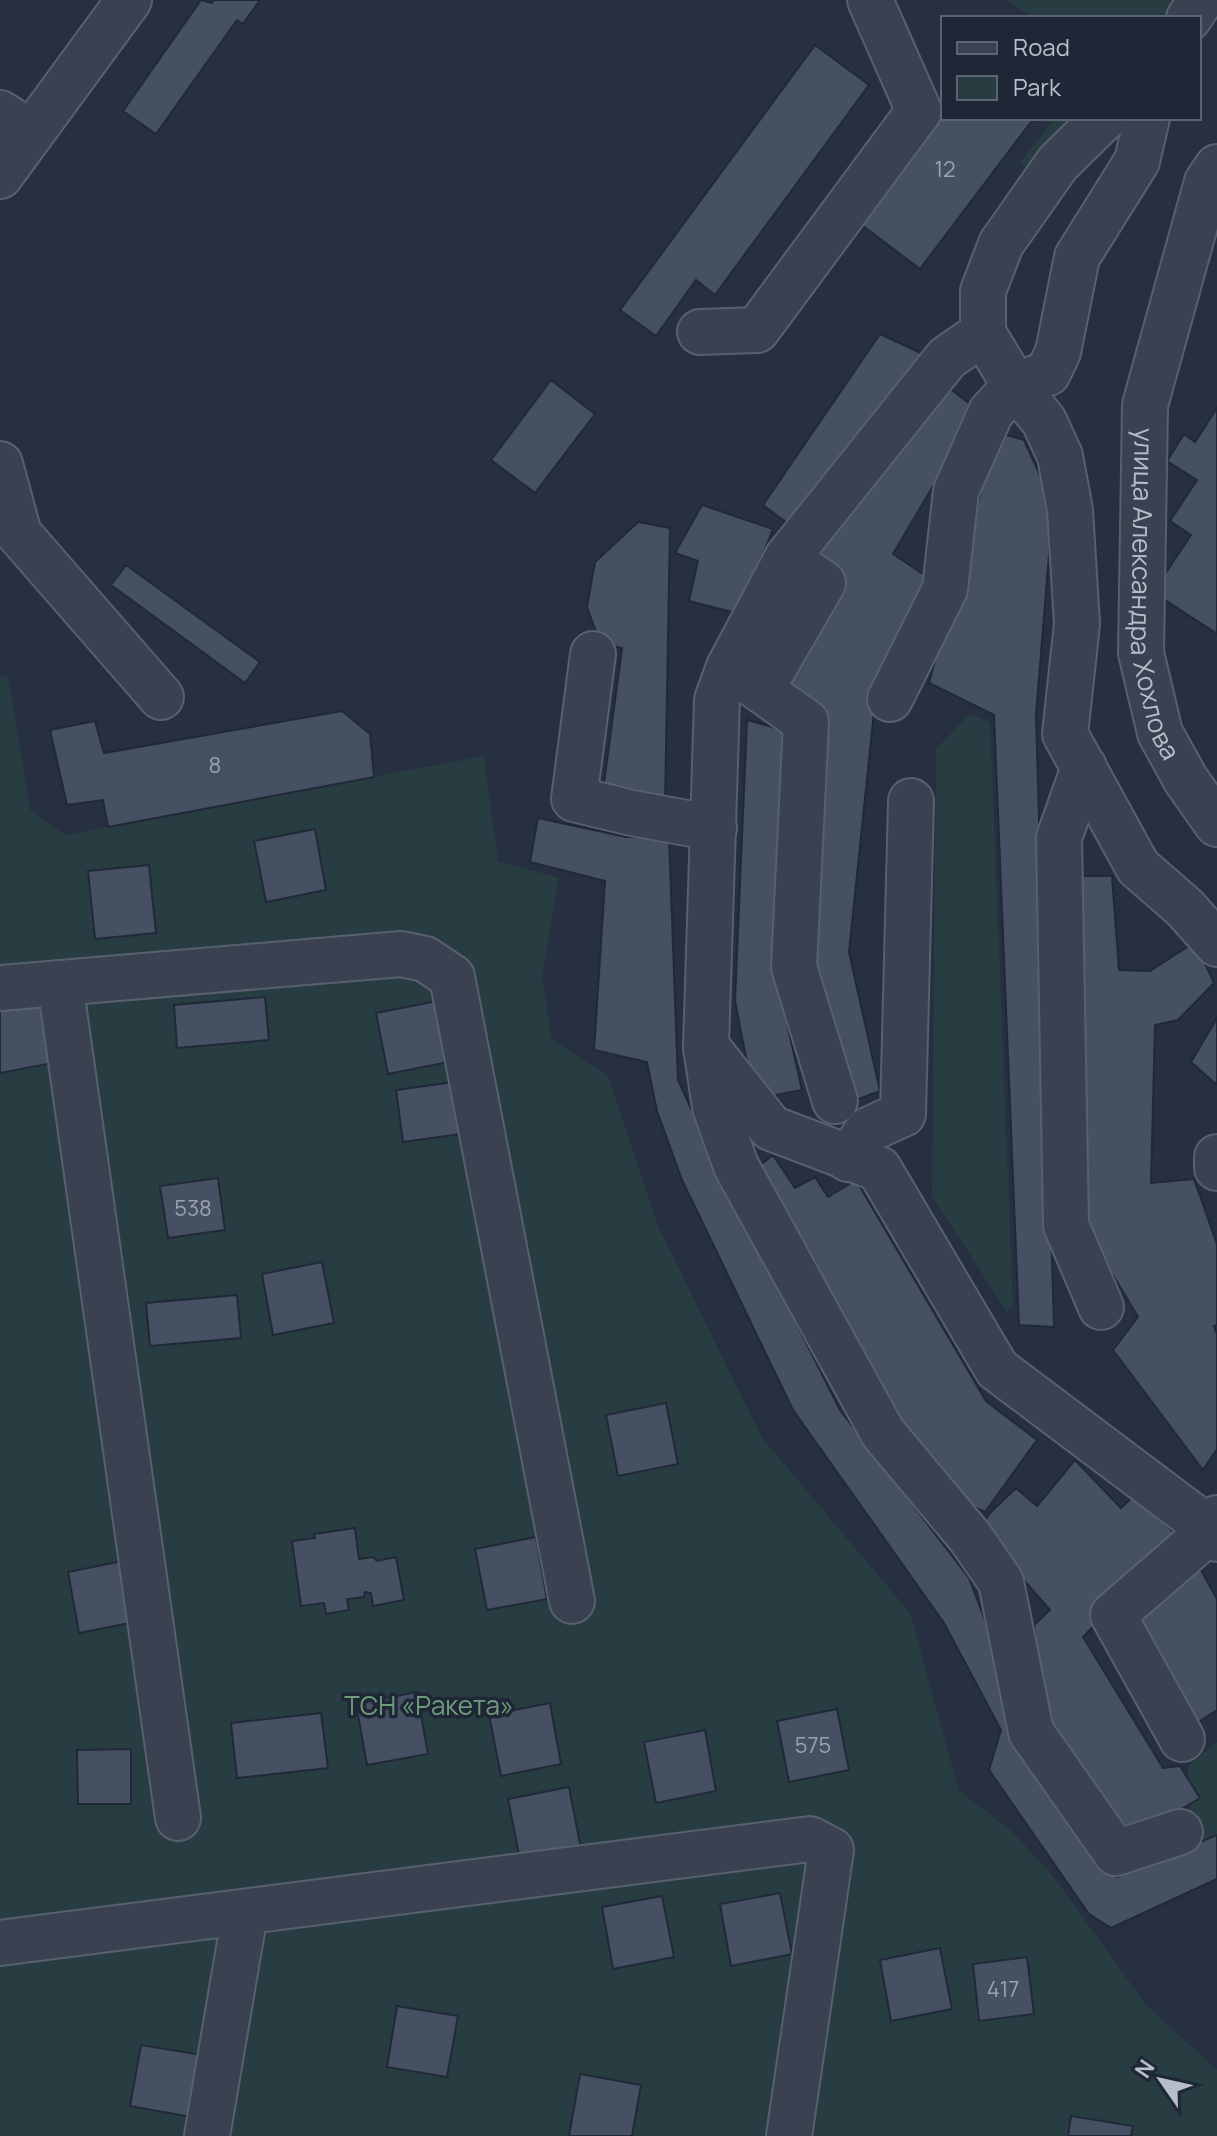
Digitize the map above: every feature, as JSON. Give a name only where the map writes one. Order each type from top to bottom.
[{"type":"street","points":[[0,176],[16,123],[129,0]]},
{"type":"street","points":[[700,332],[757,330],[919,111],[870,0]]},
{"type":"street","points":[[1102,120],[1058,163],[1001,244],[983,291],[983,333],[1015,386],[1044,421],[1060,456],[1070,510],[1077,624],[1065,734],[1138,867],[1185,908],[1217,944]]},
{"type":"street","points":[[890,699],[945,589],[956,491],[991,412],[1015,386],[1048,373],[1058,352],[1077,257],[1137,161],[1147,120]]},
{"type":"street","name":"улица Александра Хохлова","points":[[1217,167],[1207,182],[1145,405],[1141,653],[1160,733],[1186,780],[1217,824]]},
{"type":"street","points":[[983,333],[947,358],[787,558],[745,679],[717,700],[706,1046],[715,1107],[736,1166],[883,1433],[970,1537],[1001,1582],[1031,1732],[1116,1853],[1180,1832]]},
{"type":"street","points":[[0,464],[19,534],[161,697]]},
{"type":"street","points":[[593,654],[574,799],[714,828]]},
{"type":"street","points":[[745,679],[806,722],[794,967],[835,1101]]},
{"type":"street","points":[[1084,767],[1059,838],[1066,1225],[1101,1307]]},
{"type":"street","points":[[848,1159],[868,1130],[903,1114],[911,801]]},
{"type":"street","points":[[0,988],[401,954],[425,959],[452,977],[572,1601]]},
{"type":"street","points":[[60,983],[178,1818]]},
{"type":"street","points":[[706,1046],[771,1128],[879,1169],[997,1369],[1215,1529],[1113,1615],[1182,1739]]},
{"type":"street","points":[[1217,1157],[1217,1168]]},
{"type":"street","points":[[0,1943],[810,1839],[831,1850],[789,2136]]},
{"type":"street","points":[[207,2136],[245,1913]]},
{"type":"green space","points":[[1007,0],[1203,0],[1199,16],[1031,16]]},
{"type":"green space","points":[[1053,120],[1129,120],[1114,140],[1036,178],[1020,163]]},
{"type":"green space","name":"ТСН «Ракета»","points":[[8,675],[30,810],[65,835],[484,756],[498,861],[559,878],[542,978],[552,1040],[608,1075],[658,1226],[762,1438],[910,1613],[959,1791],[1012,1831],[1056,1880],[1146,2005],[1217,2070],[1217,2136],[0,2136],[0,677]]},
{"type":"green space","points":[[970,714],[990,722],[1013,1306],[1007,1312],[932,1196],[936,749]]},
{"type":"green space","points":[[1217,1742],[1217,1878],[1191,1869],[1188,1766]]},
{"type":"building","points":[[201,0],[212,3],[214,0],[260,0],[243,24],[237,20],[156,134],[123,111]]},
{"type":"building","points":[[815,45],[869,85],[715,295],[696,280],[656,336],[620,310]]},
{"type":"building","points":[[941,106],[941,120],[1032,120],[920,269],[855,220]]},
{"type":"building","points":[[880,334],[934,359],[799,532],[763,505]]},
{"type":"building","points":[[551,380],[595,414],[535,493],[491,460]]},
{"type":"building","points":[[949,388],[978,410],[893,554],[935,582],[874,712],[849,952],[880,1091],[843,1105],[802,961],[782,697],[812,560]]},
{"type":"building","points":[[1217,408],[1217,634],[1153,592],[1191,535],[1170,521],[1197,480],[1167,461],[1184,434],[1195,442]]},
{"type":"building","points":[[997,432],[1024,440],[1053,504],[1036,716],[1054,1327],[1019,1325],[994,715],[929,683]]},
{"type":"building","points":[[702,505],[773,529],[740,614],[689,601],[698,561],[675,553]]},
{"type":"building","points":[[638,522],[670,528],[665,804],[602,798],[622,648],[600,643],[587,607],[595,562]]},
{"type":"building","points":[[126,565],[260,662],[245,683],[111,585]]},
{"type":"building","points":[[342,711],[370,734],[374,777],[108,827],[103,800],[67,805],[50,730],[95,721],[104,753]]},
{"type":"building","points":[[747,720],[791,732],[779,987],[802,1090],[754,1099],[735,1001]]},
{"type":"building","points":[[538,818],[626,837],[669,837],[678,1080],[721,1174],[840,1410],[969,1578],[1003,1667],[1030,1768],[1117,1877],[1217,1835],[1217,1879],[1111,1928],[1089,1914],[989,1770],[1001,1730],[944,1623],[793,1410],[682,1180],[657,1111],[647,1062],[594,1050],[605,881],[530,862]]},
{"type":"building","points":[[315,829],[326,890],[266,902],[254,841]]},
{"type":"building","points":[[149,865],[156,933],[95,939],[88,871]]},
{"type":"building","points":[[1075,876],[1112,876],[1119,970],[1150,971],[1195,942],[1214,983],[1178,1020],[1155,1025],[1151,1183],[1194,1179],[1217,1244],[1217,1325],[1214,1326],[1217,1334],[1217,1449],[1203,1470],[1113,1350],[1138,1317],[1078,1217]]},
{"type":"building","points":[[265,997],[269,1040],[177,1048],[174,1005]]},
{"type":"building","points":[[437,1001],[449,1062],[388,1074],[376,1013]]},
{"type":"building","points":[[41,1002],[53,1063],[0,1073],[0,1010]]},
{"type":"building","points":[[1217,1018],[1217,1085],[1191,1062]]},
{"type":"building","points":[[454,1082],[461,1134],[403,1142],[396,1090]]},
{"type":"building","points":[[773,1155],[795,1188],[815,1177],[828,1197],[856,1180],[986,1401],[1037,1440],[985,1512],[956,1499],[893,1432],[750,1173]]},
{"type":"building","points":[[218,1178],[225,1230],[168,1238],[160,1186]]},
{"type":"building","points":[[322,1262],[334,1323],[273,1335],[262,1274]]},
{"type":"building","points":[[237,1295],[241,1338],[150,1346],[146,1303]]},
{"type":"building","points":[[666,1403],[678,1464],[618,1476],[606,1415]]},
{"type":"building","points":[[1075,1460],[1121,1508],[1136,1494],[1179,1538],[1083,1637],[1163,1768],[1180,1766],[1200,1798],[1130,1840],[1043,1716],[1034,1625],[1050,1610],[979,1529],[990,1513],[1016,1488],[1037,1506]]},
{"type":"building","points":[[355,1528],[359,1559],[373,1557],[377,1561],[396,1557],[404,1600],[373,1606],[371,1593],[365,1592],[364,1597],[347,1599],[349,1610],[326,1614],[324,1603],[301,1606],[292,1541],[315,1538],[314,1534]]},
{"type":"building","points":[[536,1537],[547,1599],[487,1610],[475,1549]]},
{"type":"building","points":[[128,1560],[140,1621],[79,1633],[68,1572]]},
{"type":"building","points":[[1197,1563],[1217,1599],[1217,1710],[1183,1732],[1127,1619]]},
{"type":"building","points":[[417,1692],[428,1754],[367,1765],[356,1704]]},
{"type":"building","points":[[550,1703],[561,1764],[501,1776],[489,1715]]},
{"type":"building","points":[[837,1709],[849,1770],[789,1782],[777,1721]]},
{"type":"building","points":[[321,1713],[328,1768],[237,1778],[231,1723]]},
{"type":"building","points":[[705,1730],[716,1791],[656,1803],[644,1742]]},
{"type":"building","points":[[131,1749],[131,1804],[78,1804],[77,1750]]},
{"type":"building","points":[[569,1787],[581,1849],[520,1860],[508,1799]]},
{"type":"building","points":[[780,1893],[792,1954],[731,1966],[720,1904]]},
{"type":"building","points":[[662,1896],[674,1957],[613,1969],[602,1907]]},
{"type":"building","points":[[940,1948],[952,2009],[891,2021],[880,1960]]},
{"type":"building","points":[[1027,1957],[1034,2014],[979,2021],[973,1964]]},
{"type":"building","points":[[397,2006],[458,2016],[447,2077],[387,2067]]},
{"type":"building","points":[[141,2045],[202,2055],[191,2117],[130,2106]]},
{"type":"building","points":[[580,2074],[641,2085],[632,2136],[569,2136]]},
{"type":"building","points":[[1071,2116],[1133,2126],[1131,2136],[1068,2136]]}]
